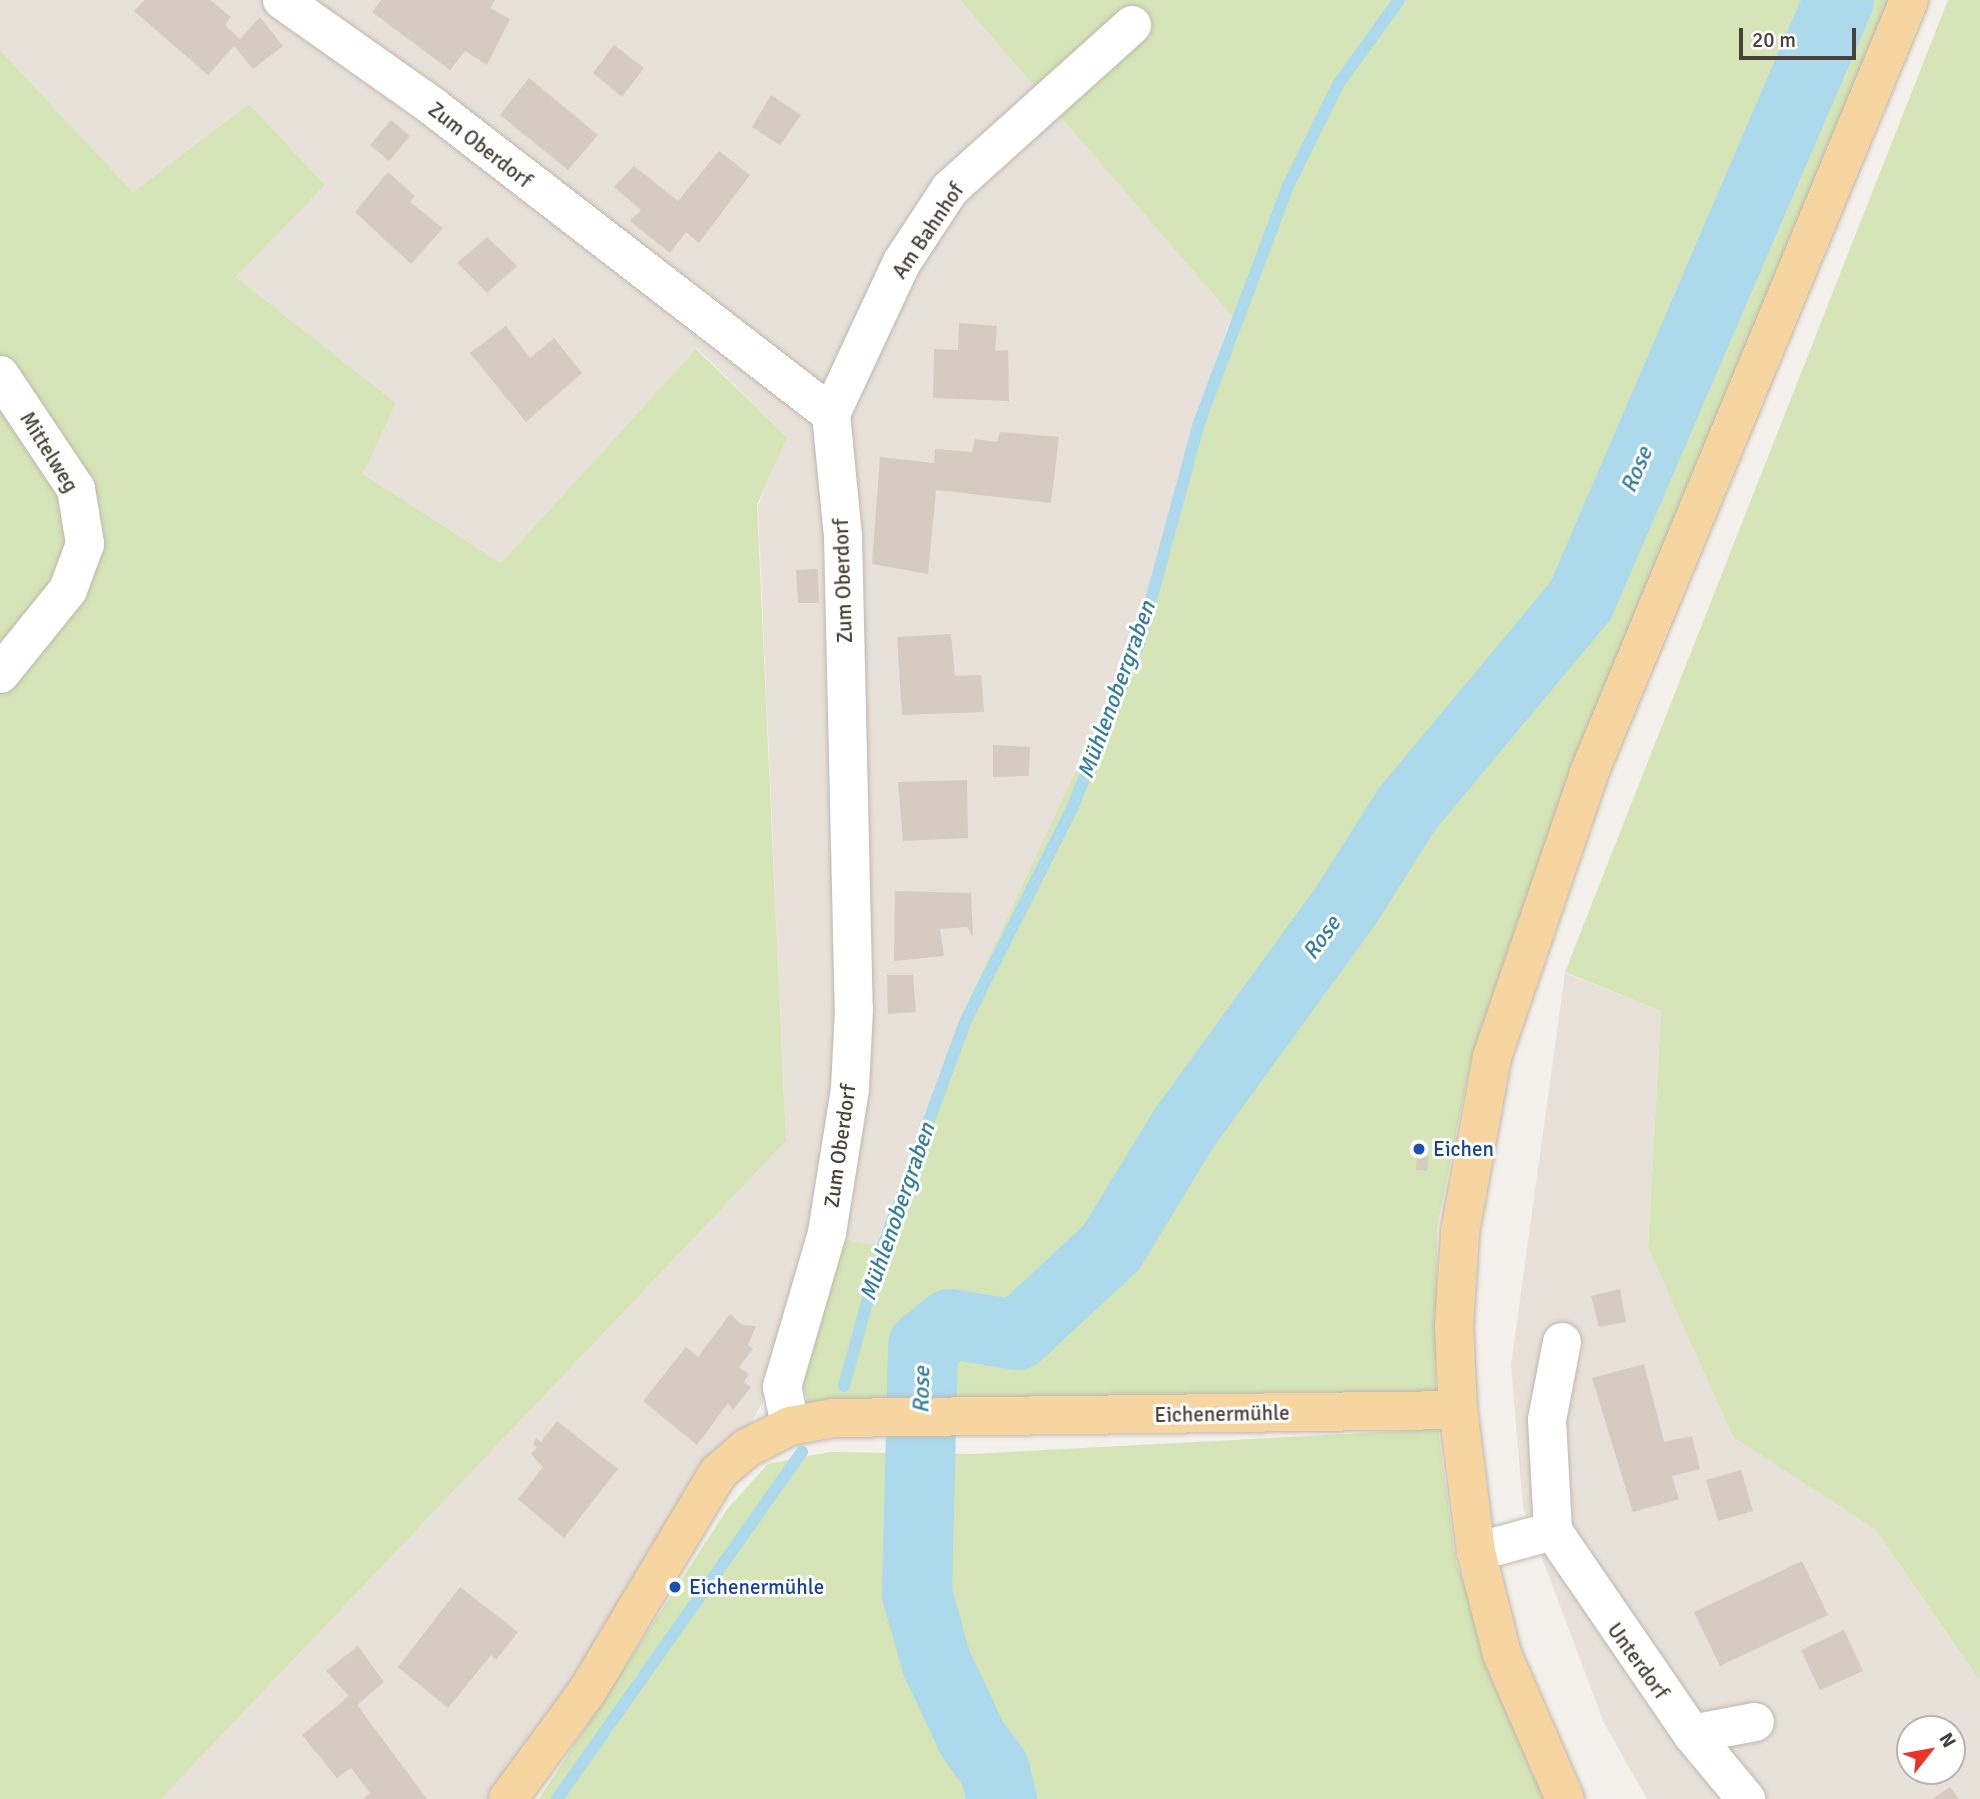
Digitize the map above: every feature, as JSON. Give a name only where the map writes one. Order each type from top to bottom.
[{"type":"main road","points":[[1565,1799],[1502,1654],[1476,1552],[1458,1410],[1454,1326],[1460,1232],[1492,1057],[1589,773],[1909,0]]},
{"type":"main road","name":"Eichenermühle","points":[[508,1799],[588,1690],[718,1474],[747,1448],[790,1426],[834,1418],[1458,1410]]},
{"type":"street","name":"Zum Oberdorf","points":[[282,0],[432,106],[831,414],[843,536],[854,1009],[850,1089],[827,1233],[782,1387],[790,1426]]},
{"type":"street","name":"Am Bahnhof","points":[[831,414],[902,262],[950,189],[1132,25]]},
{"type":"street","name":"Mittelweg","points":[[0,375],[76,489],[85,535],[68,590],[0,674]]},
{"type":"street","points":[[1476,1552],[1553,1531],[1547,1420],[1562,1342]]},
{"type":"street","name":"Unterdorf","points":[[1553,1531],[1692,1734],[1746,1799]]},
{"type":"street","points":[[1692,1734],[1755,1722]]},
{"type":"shaded area","points":[[0,0],[960,0],[1232,316],[1194,420],[1135,644],[962,1014],[876,1245],[821,1237],[774,1382],[713,1490],[508,1799],[161,1799],[786,1141],[758,506],[786,436],[697,348],[501,563],[363,474],[396,403],[236,277],[325,185],[249,104],[133,192],[0,50]]},
{"type":"shaded area","points":[[1565,973],[1661,1011],[1648,1248],[1733,1437],[1876,1530],[1980,1681],[1980,1799],[1647,1799],[1604,1723],[1523,1507],[1511,1365]]},
{"type":"green space","points":[[960,0],[1889,0],[1646,596],[1471,1060],[1437,1228],[1436,1393],[810,1408],[802,1385],[845,1240],[877,1245],[962,1014],[1135,644],[1232,316]]},
{"type":"green space","points":[[1948,0],[1980,0],[1980,1681],[1876,1530],[1733,1437],[1648,1248],[1661,1011],[1565,972]]},
{"type":"green space","points":[[0,50],[133,192],[249,104],[325,185],[236,277],[396,403],[363,474],[501,563],[696,349],[787,437],[757,505],[786,1141],[161,1799],[0,1799]]},
{"type":"green space","points":[[1438,1429],[1456,1562],[1532,1774],[1547,1799],[539,1799],[728,1508],[768,1464],[830,1452],[971,1454]]},
{"type":"building","points":[[145,0],[210,0],[231,17],[225,25],[240,39],[260,17],[283,46],[253,69],[234,46],[208,75],[134,11]]},
{"type":"building","points":[[381,0],[495,0],[490,8],[510,19],[487,65],[465,51],[450,70],[372,12]]},
{"type":"building","points":[[614,45],[644,68],[622,97],[593,73]]},
{"type":"building","points":[[529,78],[598,135],[568,170],[500,115]]},
{"type":"building","points":[[771,95],[801,115],[780,145],[752,127]]},
{"type":"building","points":[[391,120],[410,136],[389,161],[370,145]]},
{"type":"building","points":[[719,151],[750,175],[699,243],[686,232],[670,253],[630,221],[641,210],[614,187],[634,166],[678,201]]},
{"type":"building","points":[[388,172],[415,196],[410,202],[443,228],[411,264],[355,212]]},
{"type":"building","points":[[487,237],[517,266],[487,293],[457,263]]},
{"type":"building","points":[[959,323],[997,326],[995,351],[1008,350],[1009,401],[933,398],[934,349],[958,350]]},
{"type":"building","points":[[506,326],[530,358],[554,338],[582,373],[526,422],[470,353]]},
{"type":"building","points":[[1000,432],[1059,437],[1051,503],[936,490],[928,574],[872,564],[880,457],[934,463],[935,449],[972,452],[975,439],[997,442]]},
{"type":"building","points":[[818,569],[819,603],[798,603],[796,570]]},
{"type":"building","points":[[951,634],[955,676],[981,675],[984,712],[902,715],[897,637]]},
{"type":"building","points":[[993,745],[1030,747],[1029,776],[993,777]]},
{"type":"building","points":[[967,780],[968,838],[903,841],[898,782]]},
{"type":"building","points":[[895,891],[971,893],[973,937],[967,927],[940,929],[944,956],[894,961]]},
{"type":"building","points":[[887,975],[913,975],[916,1012],[888,1014]]},
{"type":"building","points":[[1417,1156],[1429,1157],[1427,1171],[1416,1170]]},
{"type":"building","points":[[1620,1289],[1626,1322],[1599,1327],[1591,1296]]},
{"type":"building","points":[[730,1314],[742,1325],[756,1326],[748,1345],[753,1349],[739,1367],[749,1374],[744,1382],[751,1387],[733,1410],[728,1403],[697,1445],[643,1401],[686,1347],[698,1357]]},
{"type":"building","points":[[1644,1364],[1664,1442],[1692,1436],[1700,1469],[1672,1476],[1679,1499],[1633,1512],[1592,1378]]},
{"type":"building","points":[[557,1421],[618,1469],[564,1538],[518,1499],[543,1467],[531,1454],[537,1448],[533,1444],[536,1438],[541,1442]]},
{"type":"building","points":[[1741,1470],[1753,1511],[1718,1521],[1706,1480]]},
{"type":"building","points":[[1802,1561],[1828,1615],[1720,1666],[1694,1612]]},
{"type":"building","points":[[460,1587],[518,1632],[496,1660],[491,1655],[448,1708],[398,1667]]},
{"type":"building","points":[[1844,1630],[1863,1671],[1820,1690],[1801,1650]]},
{"type":"building","points":[[358,1646],[384,1682],[357,1705],[427,1799],[363,1799],[370,1793],[351,1768],[337,1778],[302,1735],[349,1696],[326,1671]]},
{"type":"building","points":[[1950,1787],[1959,1799],[1932,1799]]},
{"type":"waterway","name":"Mühlenobergraben","points":[[844,1386],[882,1248],[966,1020],[1073,806],[1139,644],[1200,420],[1287,188],[1339,83],[1399,0]]},
{"type":"waterway","name":"Rose","points":[[1002,1799],[995,1770],[972,1738],[937,1664],[917,1594],[923,1346],[950,1324],[1017,1335],[1111,1248],[1185,1127],[1347,904],[1407,809],[1581,600],[1839,0]]},
{"type":"waterway","name":"Mühlenobergraben","points":[[557,1799],[802,1452]]},
{"type":"place","name":"Eichen","points":[[1419,1149]]},
{"type":"place","name":"Eichenermühle","points":[[675,1587]]}]
